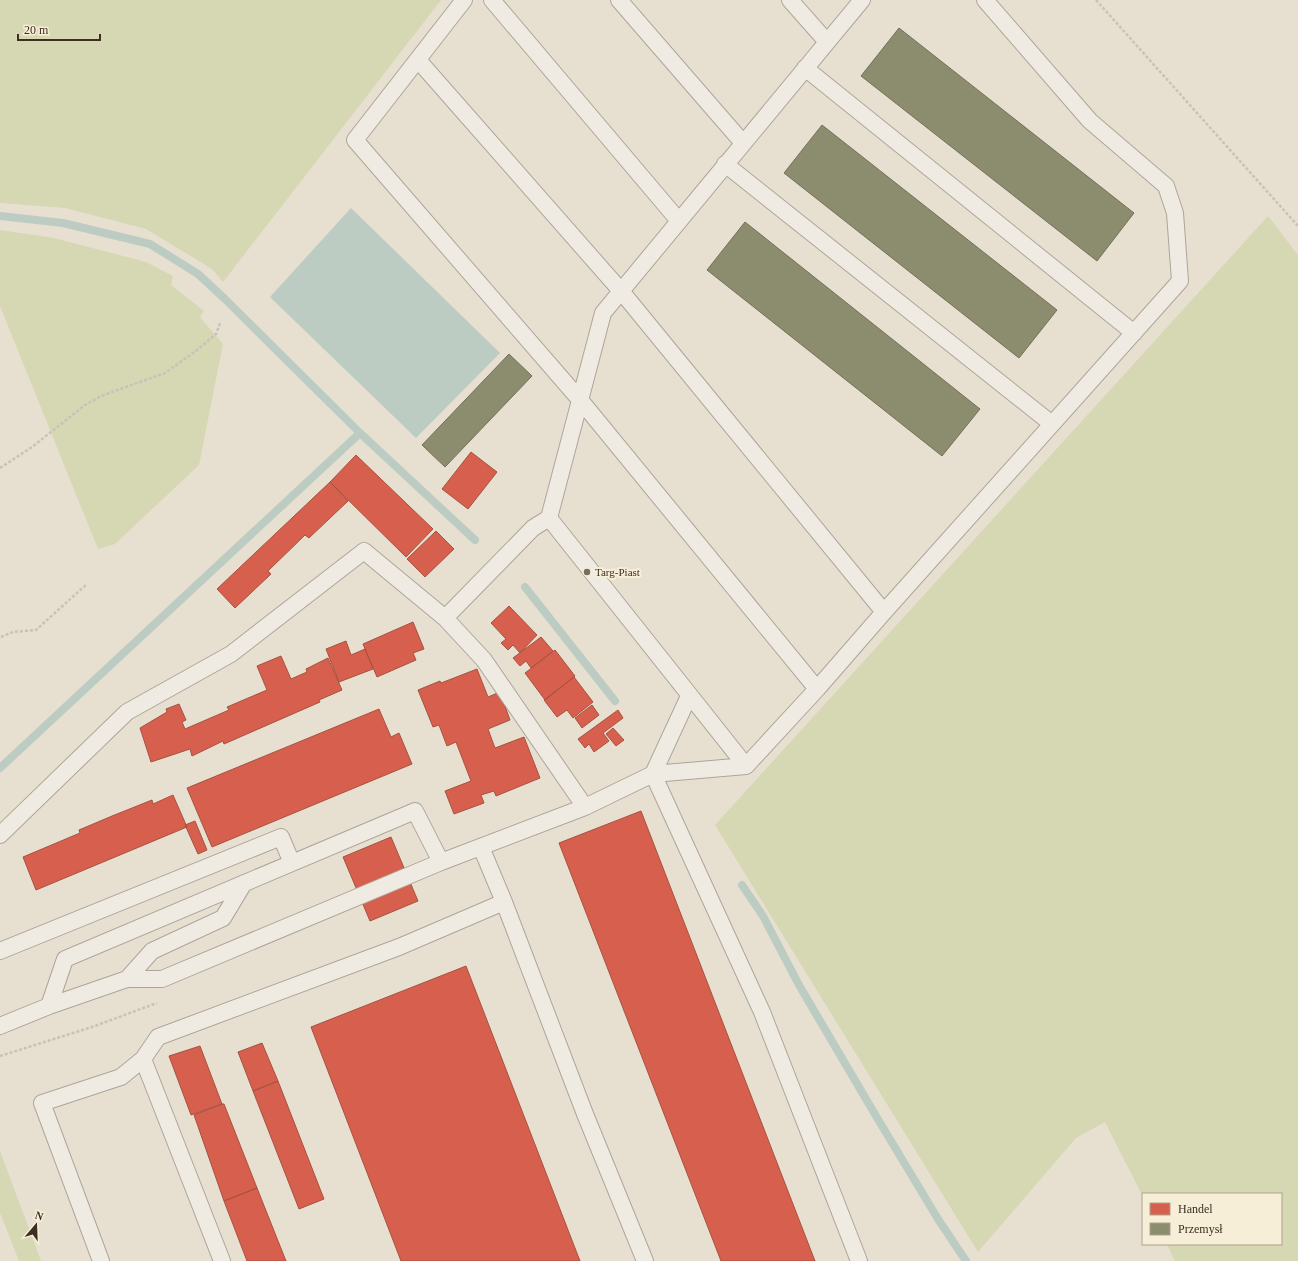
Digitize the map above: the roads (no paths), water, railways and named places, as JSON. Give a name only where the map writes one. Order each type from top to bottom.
[{"type":"lane","points":[[464,0],[355,140],[581,401],[817,689]]},
{"type":"lane","points":[[492,0],[679,221]]},
{"type":"lane","points":[[619,0],[743,144]]},
{"type":"lane","points":[[790,0],[827,42]]},
{"type":"lane","points":[[445,618],[533,528],[549,518],[603,313],[862,0]]},
{"type":"lane","points":[[0,1026],[48,1006],[127,979],[162,979],[441,862],[585,807],[653,774],[746,766],[817,689],[1180,281],[1175,213],[1166,186],[1090,121],[985,0]]},
{"type":"lane","points":[[418,60],[621,291],[884,612]]},
{"type":"lane","points":[[806,68],[1134,333]]},
{"type":"lane","points":[[725,164],[1052,424]]},
{"type":"lane","points":[[549,518],[746,766]]},
{"type":"lane","points":[[0,835],[127,712],[231,654],[364,551],[445,618],[484,660],[585,807]]},
{"type":"lane","points":[[690,696],[653,774],[762,1012],[859,1261]]},
{"type":"lane","points":[[48,1006],[64,959],[415,811],[441,862]]},
{"type":"lane","points":[[0,951],[281,837],[292,863]]},
{"type":"lane","points":[[481,847],[504,902],[585,1114],[645,1261]]},
{"type":"lane","points":[[127,979],[152,951],[223,918],[244,883]]},
{"type":"lane","points":[[101,1261],[42,1103],[121,1076],[143,1059],[158,1037],[399,947],[504,902]]},
{"type":"lane","points":[[143,1059],[222,1261]]},
{"type":"waterway","points":[[0,216],[63,223],[150,244],[198,274],[360,433],[475,540]]},
{"type":"waterway","points":[[0,768],[360,433]]},
{"type":"waterway","points":[[525,587],[615,701]]},
{"type":"waterway","points":[[742,885],[763,916],[799,985],[873,1111],[938,1219],[966,1261]]},
{"type":"place","name":"Targ-Piast","points":[[587,572]]}]
